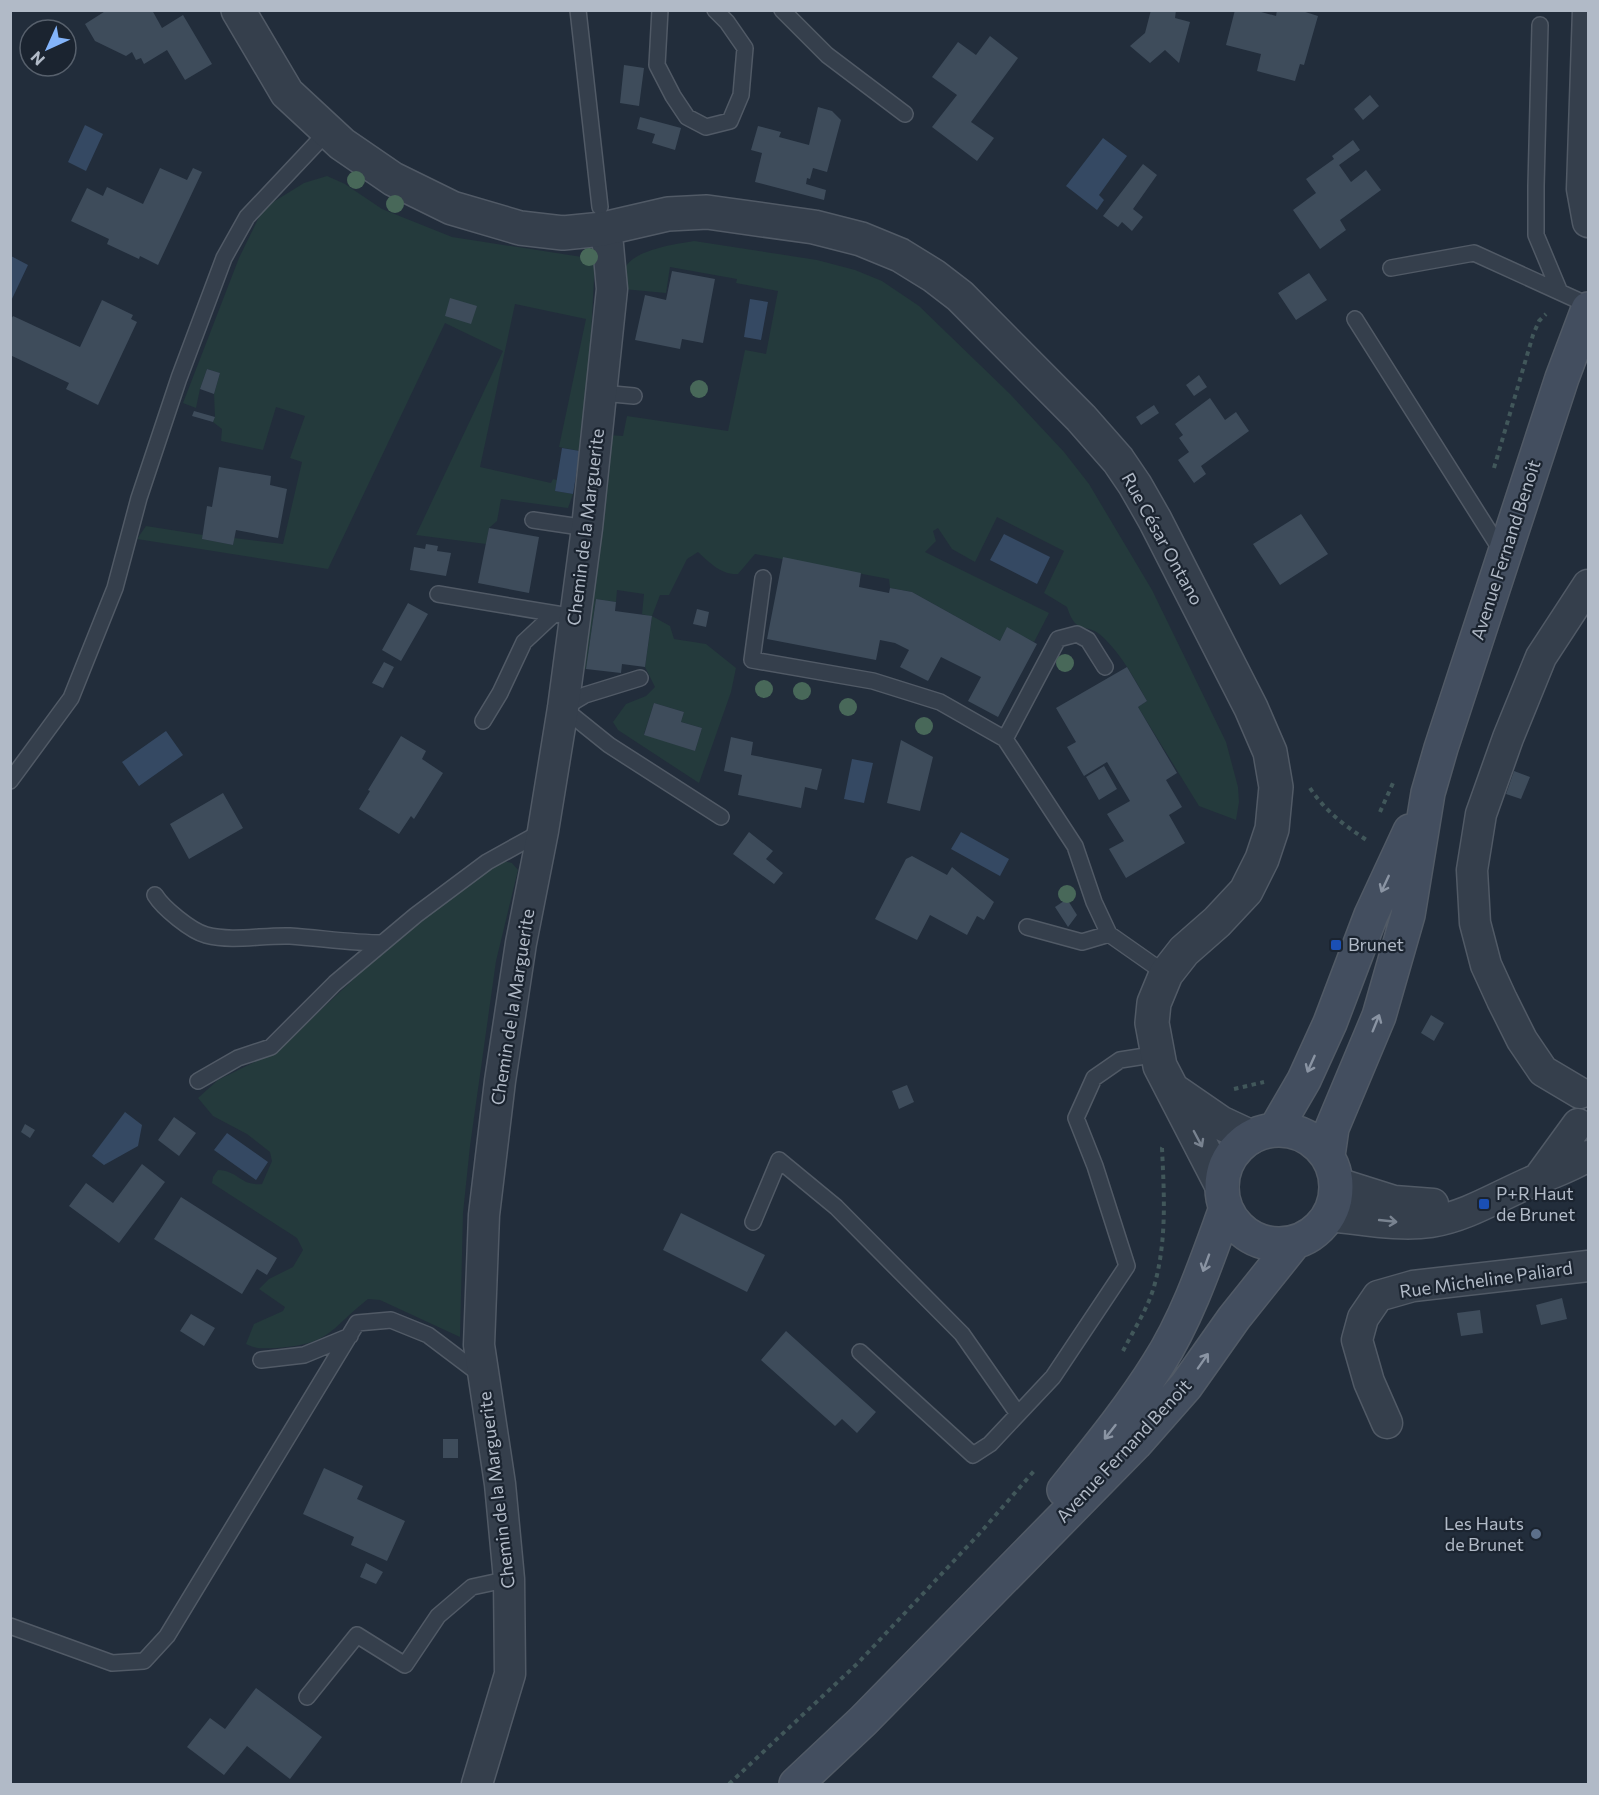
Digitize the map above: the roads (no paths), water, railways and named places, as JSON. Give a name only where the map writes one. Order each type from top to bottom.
[{"type":"main road","name":"Avenue Fernand Benoit","points":[[1263,1133],[1304,1080],[1330,1023],[1371,915],[1428,793],[1562,378],[1588,307]]},
{"type":"main road","name":"Avenue Fernand Benoit","points":[[1332,1170],[1332,1128],[1379,1016],[1408,915],[1428,793]]},
{"type":"main road","points":[[1263,1133],[1300,1133],[1320,1147],[1332,1170],[1336,1199],[1329,1216],[1314,1232],[1294,1243],[1261,1242],[1246,1234],[1234,1222],[1224,1197],[1224,1172],[1230,1158],[1239,1146],[1263,1133]]},
{"type":"main road","name":"Avenue Fernand Benoit","points":[[963,1619],[1124,1415],[1159,1363],[1197,1286],[1224,1197]]},
{"type":"main road","name":"Avenue Fernand Benoit","points":[[796,1785],[863,1721],[1135,1444],[1186,1386],[1234,1318],[1294,1243]]},
{"type":"street","name":"Rue César Ontano","points":[[238,10],[287,93],[342,144],[393,179],[452,208],[520,228],[563,233],[601,218],[708,212],[814,227],[861,239],[900,255],[934,276],[960,296],[1081,418],[1118,460],[1155,520],[1251,708],[1270,752],[1275,787],[1272,829],[1262,859],[1246,891],[1217,922],[1184,951],[1166,974],[1154,1003],[1152,1023],[1161,1066],[1224,1197]]},
{"type":"street","points":[[1588,10],[1581,189],[1588,222]]},
{"type":"street","name":"Chemin de la Marguerite","points":[[477,1785],[510,1674],[510,1579],[500,1485],[479,1345],[484,1215],[505,1047],[521,943],[543,831],[563,708],[565,616],[587,528],[612,290],[608,245],[601,218]]},
{"type":"street","points":[[1538,1179],[1583,1132],[1576,1103],[1584,1088],[1543,1071],[1522,1040],[1486,965],[1475,923],[1472,870],[1481,814],[1508,738],[1541,657],[1588,585]]},
{"type":"street","name":"Rue César Ontano","points":[[1175,1091],[1221,1123],[1263,1133]]},
{"type":"street","points":[[1329,1216],[1406,1223],[1430,1222],[1484,1204],[1568,1168],[1588,1156]]},
{"type":"street","points":[[1332,1170],[1394,1201],[1428,1204],[1484,1204]]},
{"type":"street","name":"Rue Micheline Paliard","points":[[1388,1423],[1369,1382],[1357,1340],[1363,1317],[1378,1296],[1413,1286],[1588,1266]]},
{"type":"lane","name":"Chemin de la Marguerite","points":[[578,10],[601,218]]},
{"type":"lane","points":[[660,10],[657,65],[687,117],[706,127],[730,121],[741,95],[745,48],[727,21],[715,10]]},
{"type":"lane","points":[[782,10],[827,55],[905,114]]},
{"type":"lane","points":[[1540,25],[1536,235],[1559,290]]},
{"type":"lane","points":[[10,781],[71,698],[115,588],[139,498],[178,378],[224,258],[247,217],[328,131]]},
{"type":"lane","points":[[1391,268],[1474,253],[1559,290],[1588,307]]},
{"type":"lane","points":[[1355,319],[1504,555]]},
{"type":"lane","points":[[602,393],[634,396]]},
{"type":"lane","points":[[533,520],[587,528]]},
{"type":"lane","points":[[763,578],[752,660],[873,681],[940,702],[1005,739],[1075,846],[1094,902],[1109,934],[1166,974]]},
{"type":"lane","points":[[438,594],[565,616]]},
{"type":"lane","points":[[483,721],[500,693],[524,642],[565,616]]},
{"type":"lane","points":[[1005,739],[1058,639],[1077,634],[1088,640],[1105,667]]},
{"type":"lane","points":[[640,678],[585,695],[563,708],[609,745],[721,817]]},
{"type":"lane","points":[[198,1081],[238,1058],[272,1047],[335,983],[416,915],[487,862],[543,831]]},
{"type":"lane","points":[[155,895],[160,903],[204,934],[237,938],[289,936],[347,943],[383,943]]},
{"type":"lane","points":[[1027,927],[1082,942],[1109,934]]},
{"type":"lane","points":[[860,1352],[973,1455],[990,1444],[1053,1377],[1127,1266],[1095,1166],[1076,1118],[1094,1078],[1120,1060],[1158,1054]]},
{"type":"lane","points":[[753,1222],[780,1160],[836,1207],[962,1335],[1018,1414]]},
{"type":"lane","points":[[10,1626],[112,1664],[144,1661],[167,1636],[357,1323],[391,1320],[428,1335],[484,1377]]},
{"type":"lane","points":[[261,1360],[304,1356],[350,1335]]},
{"type":"lane","points":[[307,1697],[357,1635],[405,1665],[438,1616],[472,1587],[510,1579]]},
{"type":"water","points":[[85,125],[103,134],[86,171],[68,162]]},
{"type":"water","points":[[1103,138],[1127,156],[1099,195],[1104,200],[1097,210],[1066,186]]},
{"type":"water","points":[[11,256],[28,265],[11,301]]},
{"type":"water","points":[[750,299],[768,302],[761,340],[744,337]]},
{"type":"water","points":[[562,448],[580,451],[573,494],[555,491]]},
{"type":"water","points":[[1004,534],[1050,557],[1037,584],[990,560]]},
{"type":"water","points":[[166,731],[183,755],[139,786],[122,762]]},
{"type":"water","points":[[852,759],[873,763],[864,803],[844,799]]},
{"type":"water","points":[[961,832],[1009,859],[1000,876],[951,849]]},
{"type":"water","points":[[125,1112],[142,1125],[138,1146],[104,1165],[92,1156]]},
{"type":"water","points":[[227,1133],[268,1162],[256,1180],[214,1150]]},
{"type":"place","name":"Brunet","points":[[1336,945]]},
{"type":"place","name":"P+R Haut de Brunet","points":[[1484,1204]]},
{"type":"place","name":"Les Hauts de Brunet","points":[[1536,1534]]}]
